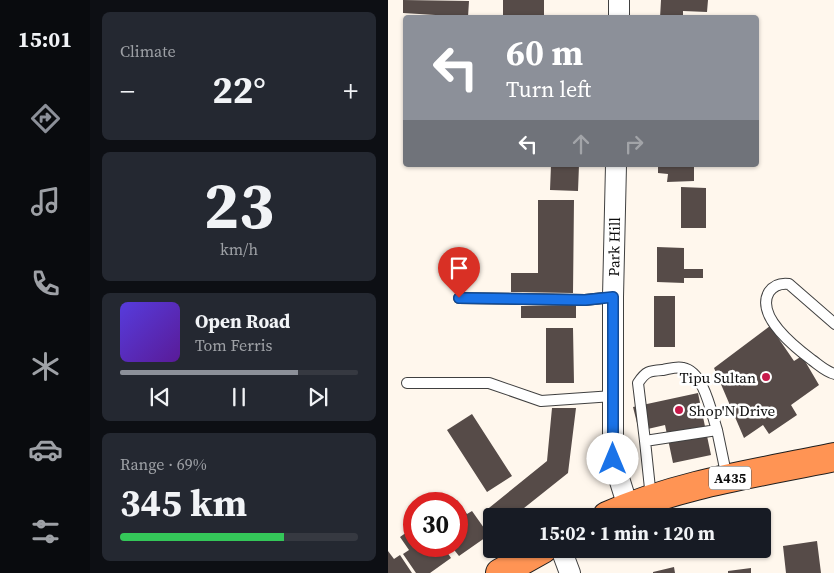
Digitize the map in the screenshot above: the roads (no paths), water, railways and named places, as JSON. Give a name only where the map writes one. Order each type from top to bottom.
[{"type":"highway","name":"A435","points":[[629,508],[698,485],[834,456]]},
{"type":"highway","points":[[500,573],[527,558]]},
{"type":"street","points":[[619,0],[619,15]]},
{"type":"street","name":"Park Hill","points":[[616,167],[613,297],[613,459],[629,508]]},
{"type":"street","points":[[564,558],[570,573]]},
{"type":"lane","points":[[834,324],[790,284],[780,284],[768,295],[766,307],[768,312],[788,340],[826,371],[834,374]]},
{"type":"lane","points":[[459,298],[585,300],[613,297]]},
{"type":"lane","points":[[629,508],[646,441],[638,383],[644,374],[651,371],[683,368],[697,377],[703,388],[717,430],[727,479]]},
{"type":"lane","points":[[407,383],[489,383],[541,401],[613,396]]},
{"type":"lane","points":[[646,441],[717,430]]},
{"type":"place","name":"Tipu Sultan","points":[[766,377]]},
{"type":"place","name":"Shop'N Drive","points":[[679,410]]}]
